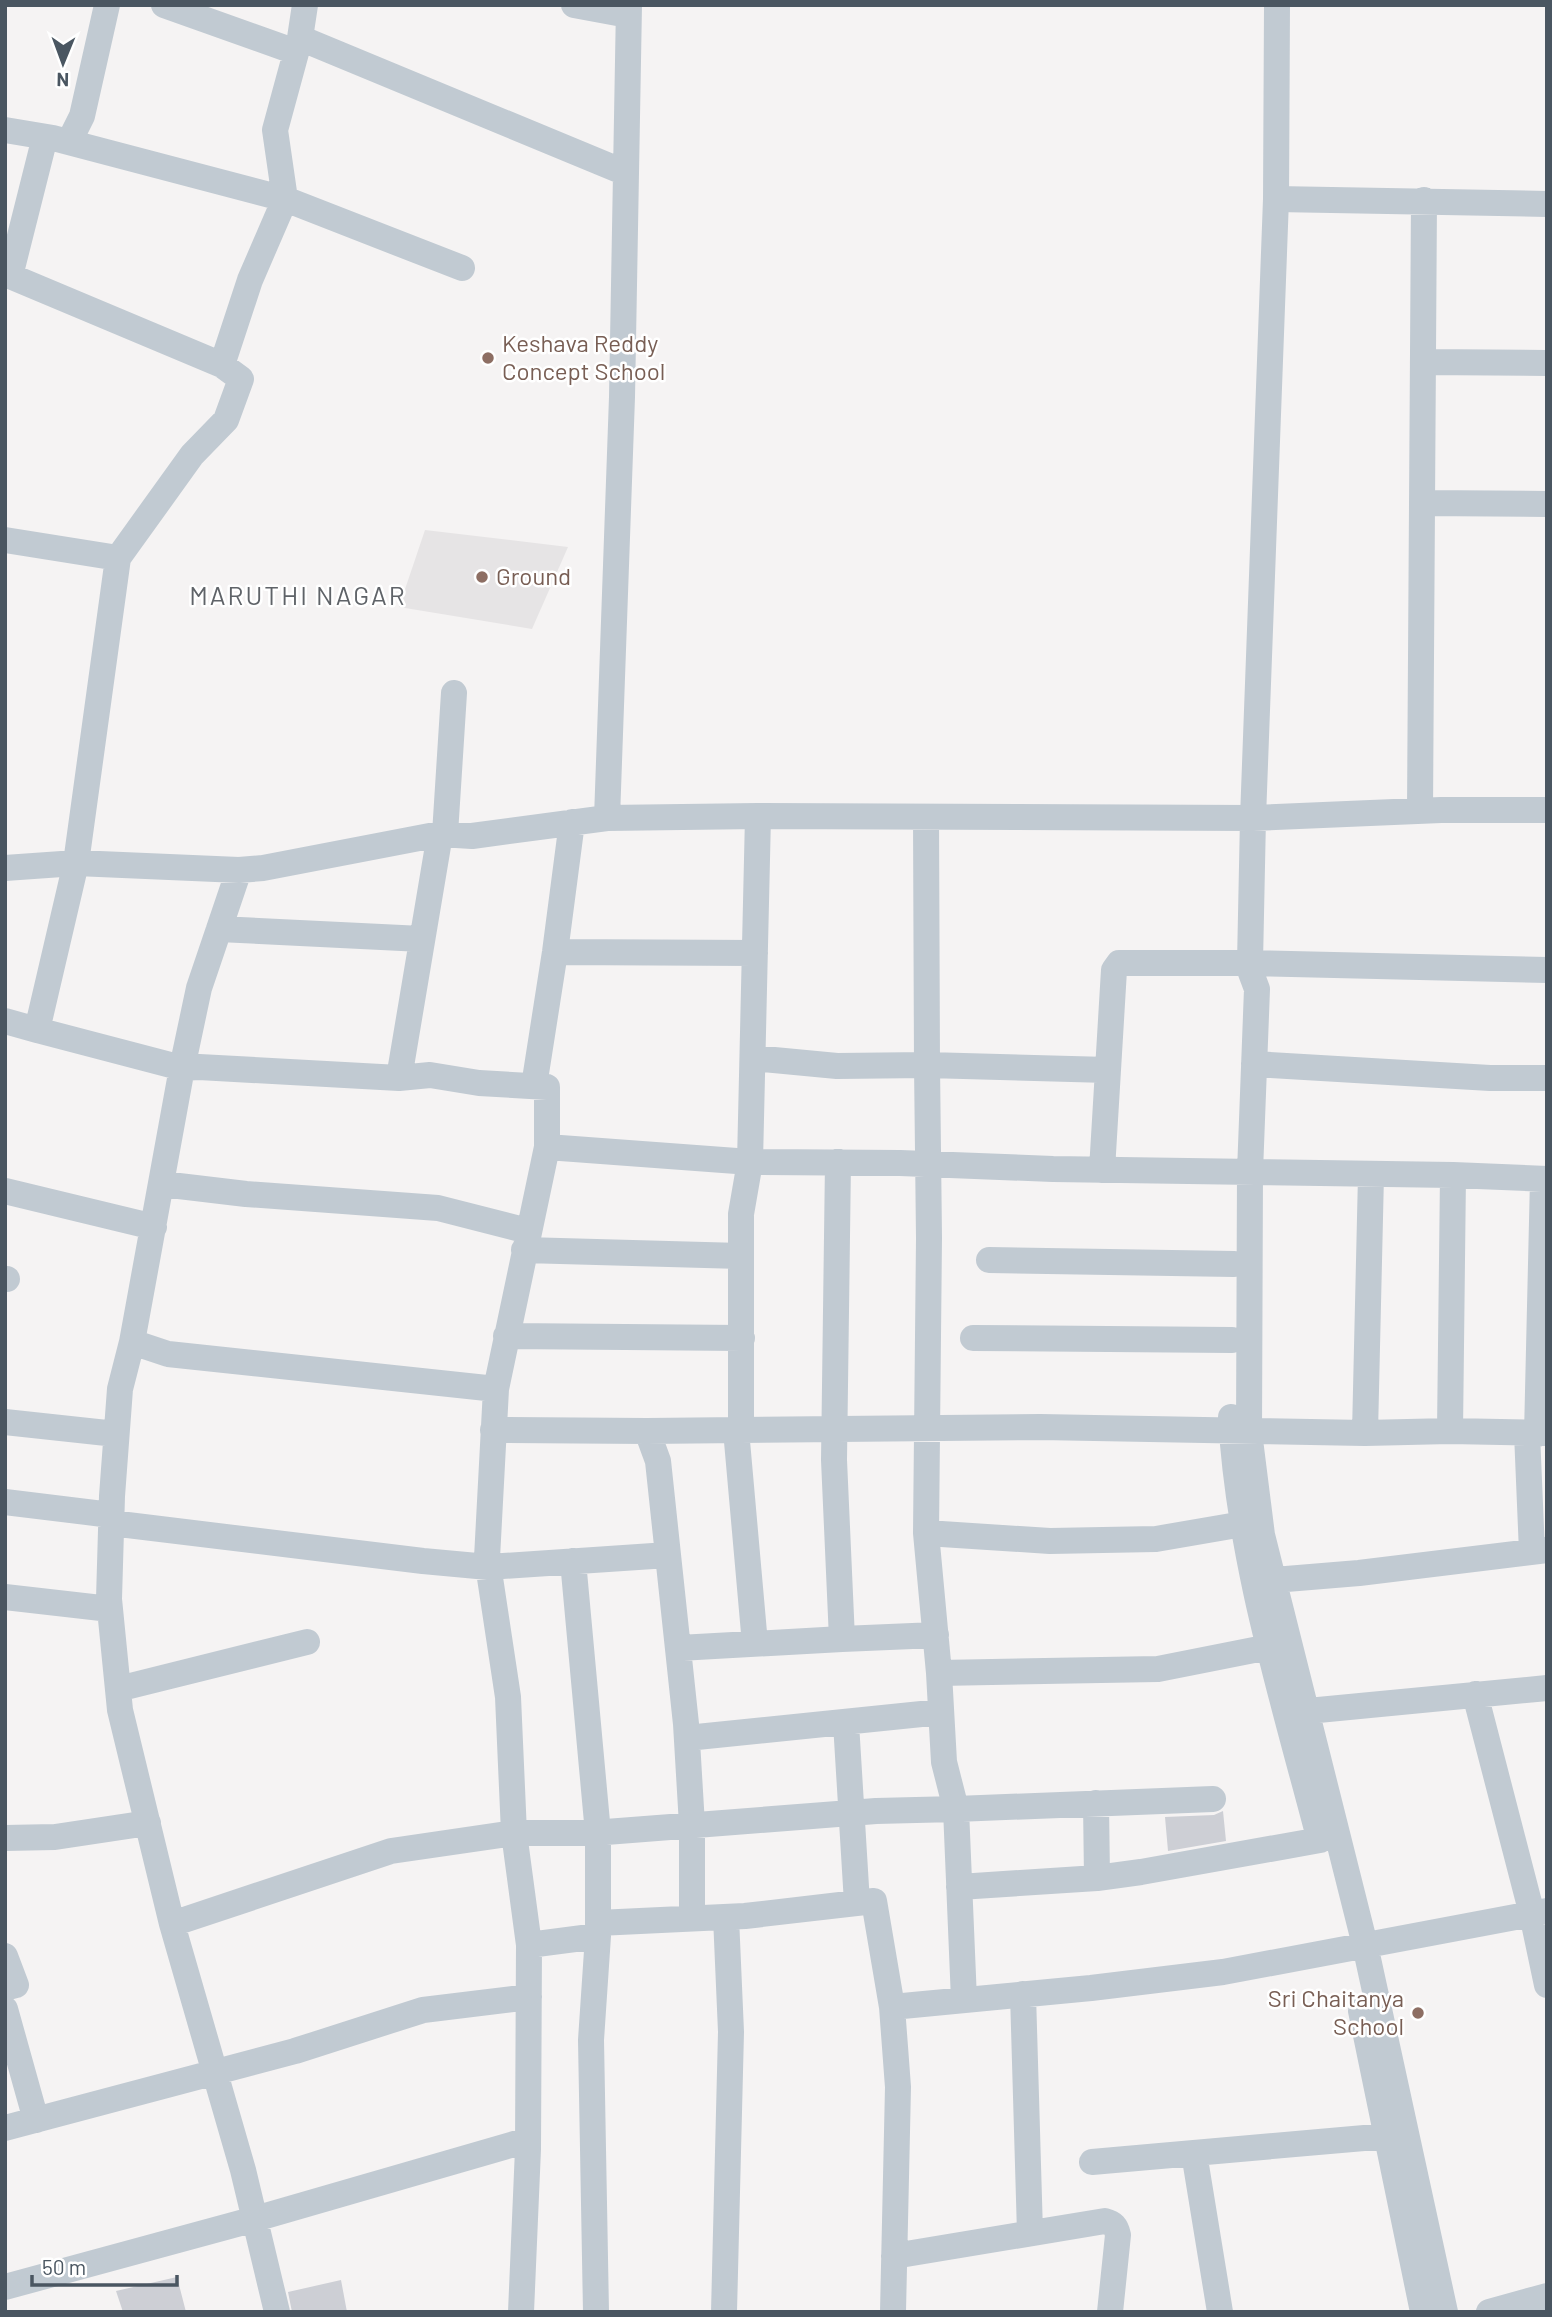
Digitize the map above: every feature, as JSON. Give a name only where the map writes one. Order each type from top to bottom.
[{"type":"street","points":[[37,1030],[76,863],[118,558],[192,455],[226,420],[241,379],[222,365],[8,275],[57,139],[82,116],[107,5]]},
{"type":"street","points":[[164,5],[298,45],[626,173]]},
{"type":"street","points":[[222,365],[250,280],[285,199],[275,130],[298,45],[305,5]]},
{"type":"street","points":[[574,5],[629,10],[622,397],[607,818]]},
{"type":"street","points":[[1277,5],[1276,199],[1250,968],[1242,990],[1243,1172],[1238,1502],[1269,1647],[1296,1713],[1445,2312]]},
{"type":"street","points":[[5,130],[57,139],[285,199],[462,268]]},
{"type":"street","points":[[1276,199],[1547,204]]},
{"type":"street","points":[[1420,811],[1424,200]]},
{"type":"street","points":[[1423,362],[1547,363]]},
{"type":"street","points":[[1422,503],[1547,504]]},
{"type":"street","points":[[6,545],[118,558]]},
{"type":"street","points":[[399,1078],[443,834],[454,693]]},
{"type":"street","points":[[5,868],[76,863],[239,870],[263,868],[443,834],[472,836],[607,818],[1253,818],[1420,811],[1547,810]]},
{"type":"street","points":[[755,1644],[739,1430],[742,1338],[741,1214],[750,1162],[758,816]]},
{"type":"street","points":[[926,817],[926,1533],[944,1762],[956,1809],[964,2000]]},
{"type":"street","points":[[534,1086],[572,822]]},
{"type":"street","points":[[239,870],[199,988],[132,1342],[120,1389],[111,1519],[110,1609],[120,1710],[172,1924],[216,2073],[277,2312]]},
{"type":"street","points":[[219,929],[422,939]]},
{"type":"street","points":[[555,952],[755,953]]},
{"type":"street","points":[[1102,1170],[1114,970],[1119,963],[1250,968],[1547,970]]},
{"type":"street","points":[[1250,968],[1257,989],[1254,1065],[1234,1264],[1232,1340],[1240,1431],[1274,1580],[1320,1840],[1356,1947],[1387,2136],[1423,2312]]},
{"type":"street","points":[[5,1021],[182,1068],[399,1078],[430,1075],[479,1083],[547,1087],[547,1147],[496,1389],[487,1558],[508,1697],[514,1833],[529,1945],[528,2140],[521,2312]]},
{"type":"street","points":[[752,1058],[837,1066],[927,1065],[1108,1070]]},
{"type":"street","points":[[1254,1065],[1489,1078],[1547,1078]]},
{"type":"street","points":[[547,1147],[750,1162],[1545,1179],[1537,1433],[1539,1551],[1359,1573],[1274,1580]]},
{"type":"street","points":[[838,1163],[834,1429],[842,1639]]},
{"type":"street","points":[[1365,1433],[1371,1175]]},
{"type":"street","points":[[1450,1431],[1453,1175]]},
{"type":"street","points":[[162,1184],[246,1194],[438,1208],[526,1240],[741,1256]]},
{"type":"street","points":[[5,1191],[154,1227]]},
{"type":"street","points":[[989,1260],[1234,1264]]},
{"type":"street","points":[[506,1336],[742,1338]]},
{"type":"street","points":[[973,1338],[1232,1340]]},
{"type":"street","points":[[132,1342],[167,1354],[496,1389]]},
{"type":"street","points":[[5,1422],[117,1434]]},
{"type":"street","points":[[493,1430],[1040,1427],[1171,1431],[1537,1433]]},
{"type":"street","points":[[647,1431],[658,1461],[679,1648],[692,1825],[692,1918]]},
{"type":"street","points":[[5,1502],[423,1561],[488,1567],[667,1555]]},
{"type":"street","points":[[926,1533],[1050,1541],[1156,1539],[1242,1524]]},
{"type":"street","points":[[573,1561],[598,1833],[598,1929],[592,2040],[596,2312]]},
{"type":"street","points":[[5,1597],[110,1609]]},
{"type":"street","points":[[679,1648],[936,1636]]},
{"type":"street","points":[[118,1689],[307,1642]]},
{"type":"street","points":[[939,1673],[1158,1669],[1269,1647]]},
{"type":"street","points":[[1296,1713],[1547,1688]]},
{"type":"street","points":[[1475,1694],[1539,1913],[1547,1985]]},
{"type":"street","points":[[687,1738],[941,1712]]},
{"type":"street","points":[[846,1723],[857,1903]]},
{"type":"street","points":[[172,1924],[391,1851],[514,1833],[598,1833],[850,1812],[1213,1798]]},
{"type":"street","points":[[1096,1803],[1097,1878]]},
{"type":"street","points":[[5,1838],[55,1837],[148,1823]]},
{"type":"street","points":[[959,1887],[1097,1878],[1320,1840]]},
{"type":"street","points":[[529,1945],[598,1929],[874,1901],[892,2007],[898,2087],[893,2312]]},
{"type":"street","points":[[892,2007],[1223,1972],[1539,1913]]},
{"type":"street","points":[[724,2312],[732,2032],[726,1917]]},
{"type":"street","points":[[5,1956],[16,1985],[5,1988]]},
{"type":"street","points":[[1023,1994],[1030,2233]]},
{"type":"street","points":[[5,2128],[295,2051],[423,2010],[529,1997]]},
{"type":"street","points":[[5,2009],[36,2120]]},
{"type":"street","points":[[1092,2162],[1387,2136]]},
{"type":"street","points":[[5,2287],[255,2219],[528,2140]]},
{"type":"street","points":[[1194,2153],[1220,2312]]},
{"type":"street","points":[[894,2256],[1105,2221],[1113,2225],[1118,2235],[1110,2312]]},
{"type":"street","points":[[1489,2312],[1547,2296]]},
{"type":"shaded area","name":"Ground","points":[[425,530],[568,547],[532,629],[399,607]]},
{"type":"building","points":[[1223,1811],[1226,1841],[1168,1851],[1165,1817],[1214,1815]]},
{"type":"building","points":[[177,2277],[186,2312],[123,2312],[116,2291]]},
{"type":"building","points":[[341,2280],[347,2312],[292,2312],[288,2292]]},
{"type":"place","name":"Keshava Reddy Concept School","points":[[488,358]]},
{"type":"place","name":"Ground","points":[[482,577]]},
{"type":"place","name":"Sri Chaitanya School","points":[[1418,2013]]},
{"type":"district","name":"MARUTHI NAGAR","points":[[298,596]]}]
